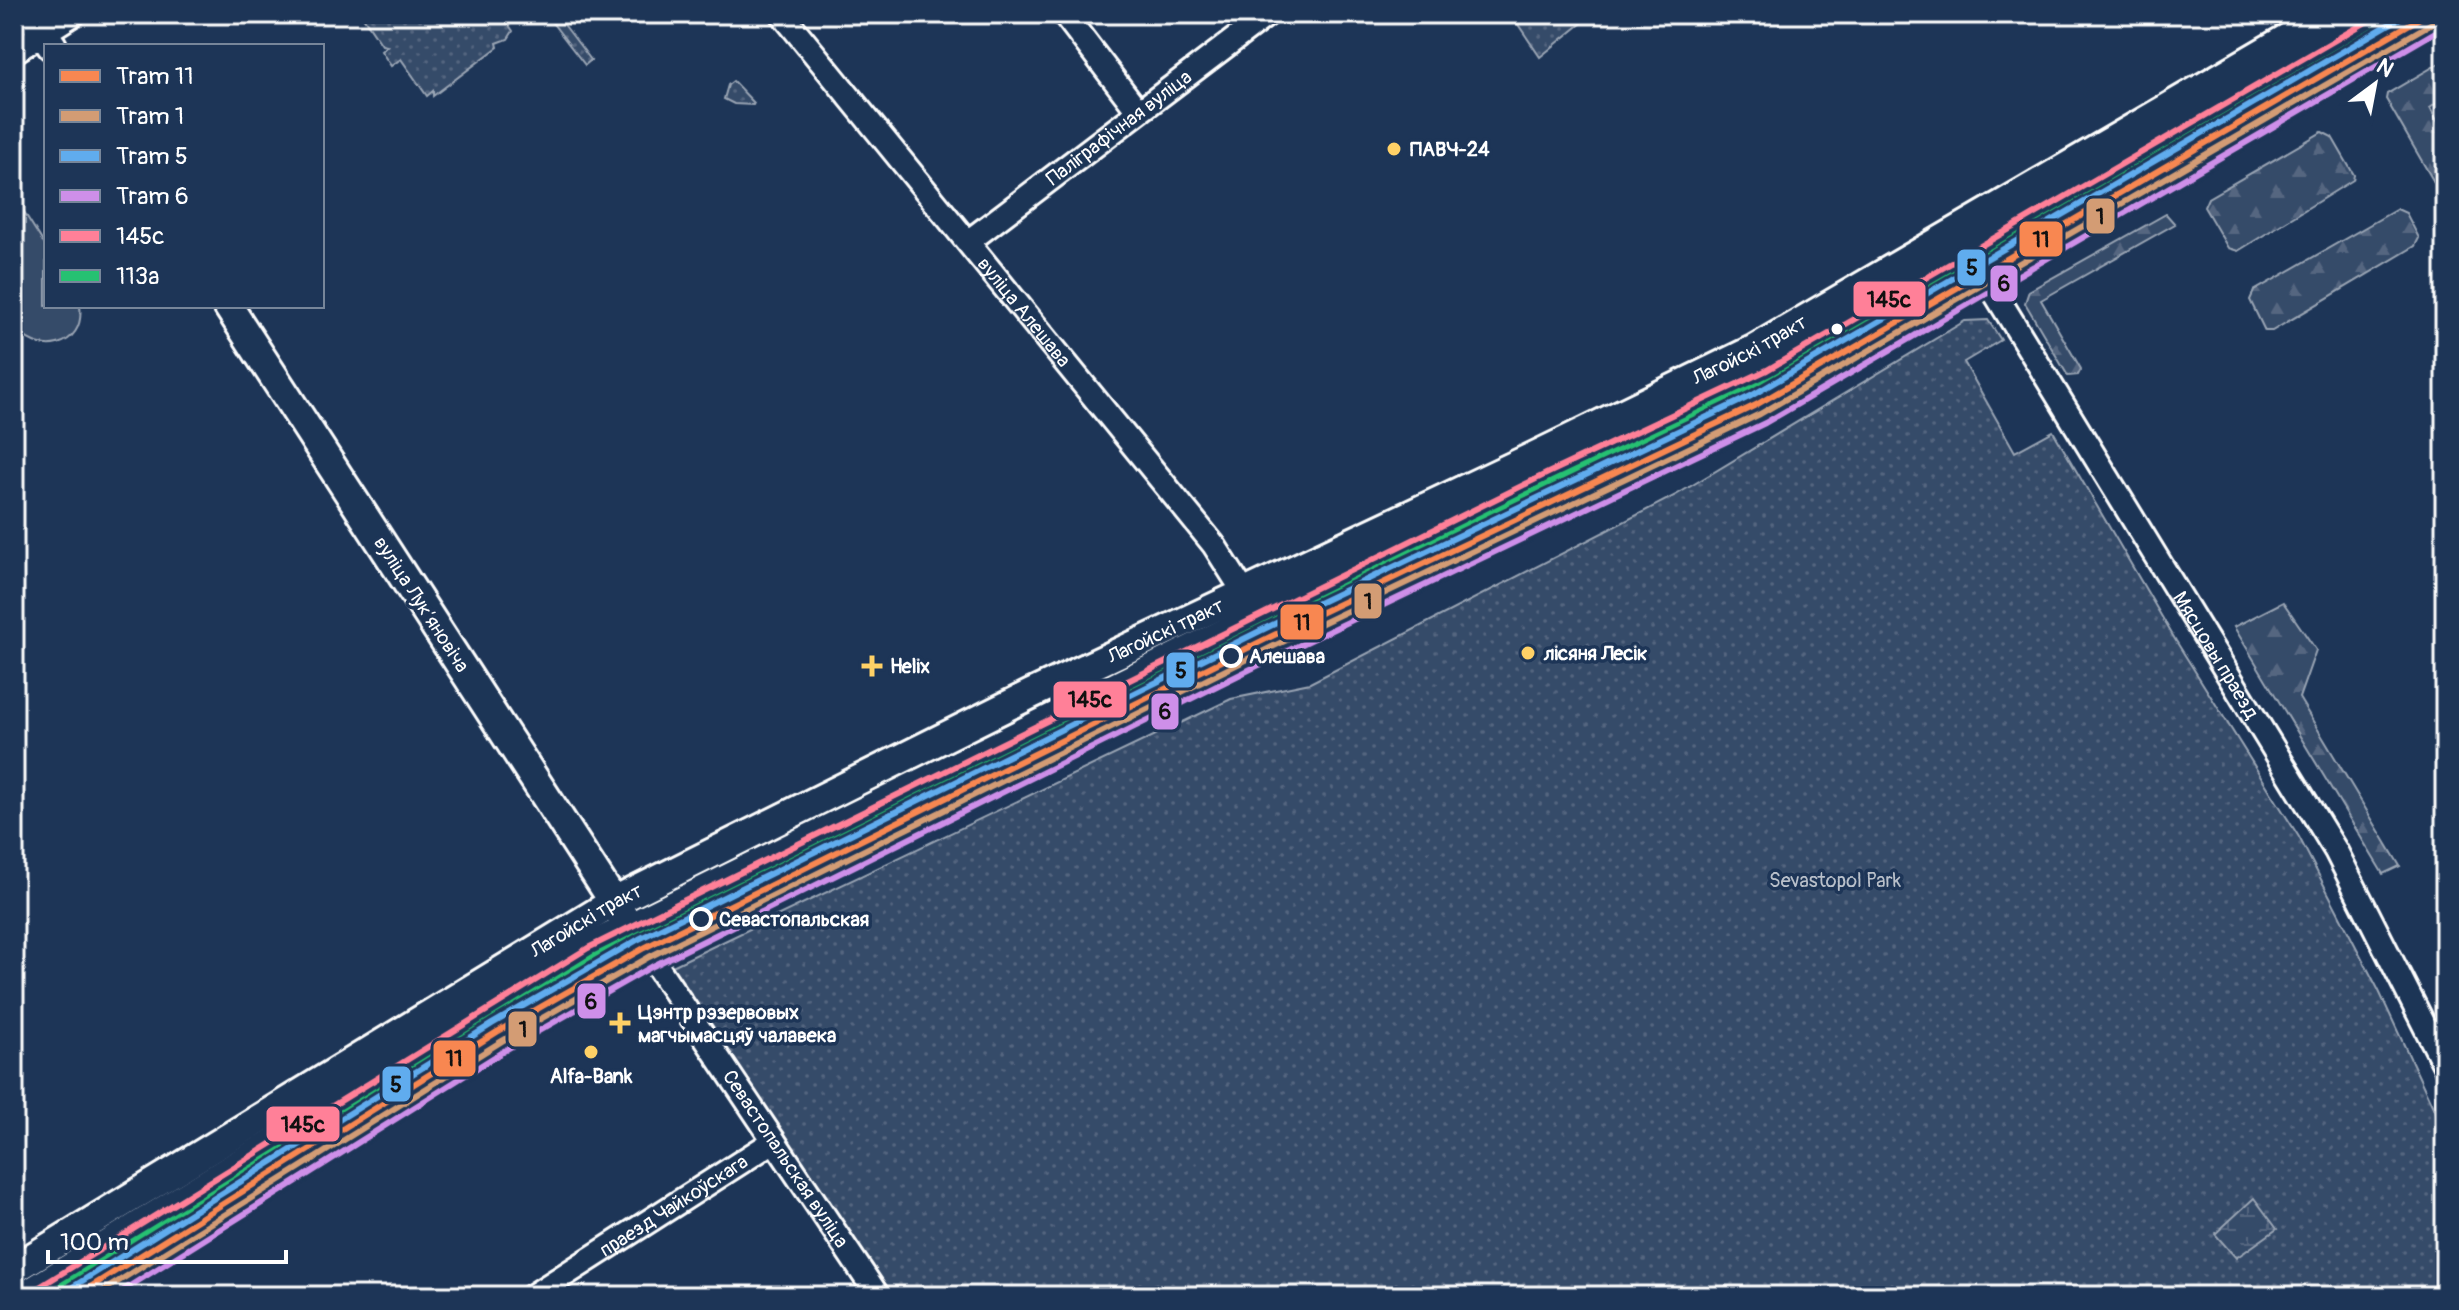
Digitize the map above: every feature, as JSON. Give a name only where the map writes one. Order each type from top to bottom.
[{"type":"main road","name":"Лагойскі тракт","points":[[1964,243],[2329,14]]},
{"type":"main road","name":"Лагойскі тракт","points":[[25,1296],[588,948],[1251,604],[1964,243],[2380,14]]},
{"type":"main road","name":"вуліца Лукʼяновіча","points":[[229,308],[614,902]]},
{"type":"main road","name":"Лагойскі тракт","points":[[14,1269],[614,902],[1251,604]]},
{"type":"main road","name":"Севастопальская вуліца","points":[[614,902],[630,926]]},
{"type":"street","points":[[14,52],[42,31],[74,14]]},
{"type":"street","name":"вуліца Алешава","points":[[782,14],[1214,545],[1251,604]]},
{"type":"street","points":[[1064,14],[1138,111]]},
{"type":"street","name":"Паліграфічная вуліца","points":[[969,241],[1268,14]]},
{"type":"street","name":"Мясцовы праезд","points":[[1964,243],[2336,851],[2445,1066]]},
{"type":"street","name":"Севастопальская вуліца","points":[[630,926],[878,1296]]},
{"type":"street","name":"праезд Чайкоўскага","points":[[532,1296],[774,1141]]},
{"type":"green space","points":[[361,14],[501,14],[513,31],[508,39],[497,43],[498,47],[433,96],[433,91],[427,96],[401,59],[391,66],[381,51],[387,46],[382,45]]},
{"type":"green space","points":[[556,14],[591,60],[585,65],[547,16]]},
{"type":"green space","points":[[1511,14],[1593,14],[1540,57]]},
{"type":"green space","points":[[2445,60],[2445,97],[2430,108],[2445,137],[2445,201],[2386,99],[2387,94]]},
{"type":"green space","points":[[733,81],[753,105],[734,104],[724,99],[728,85]]},
{"type":"green space","points":[[2322,132],[2332,137],[2354,175],[2353,180],[2238,251],[2228,248],[2204,207],[2208,198]]},
{"type":"green space","points":[[14,196],[44,244],[44,308],[80,308],[80,320],[68,339],[46,345],[23,336],[14,325]]},
{"type":"green space","points":[[2397,209],[2406,213],[2419,238],[2415,246],[2272,331],[2265,331],[2250,300],[2254,291]]},
{"type":"green space","points":[[2166,214],[2175,224],[2041,300],[2081,369],[2078,375],[2068,376],[2025,303],[2029,291]]},
{"type":"green space","name":"Sevastopol Park","points":[[1988,320],[2001,340],[1964,362],[2015,452],[2053,431],[2176,641],[2299,837],[2379,991],[2445,1133],[2445,1296],[878,1296],[664,970],[1231,699],[1310,683],[1676,495],[1965,321]]},
{"type":"green space","points":[[2283,602],[2316,650],[2299,698],[2400,866],[2383,874],[2234,627]]},
{"type":"green space","points":[[2254,1198],[2277,1229],[2236,1258],[2215,1234]]},
{"type":"tram line","name":"5","points":[[71,1288],[492,1024],[639,939],[1266,628],[1751,396],[2407,14]]},
{"type":"tram line","name":"11","points":[[76,1296],[497,1032],[644,948],[1270,637],[1756,405],[2427,14]]},
{"type":"tram line","name":"1","points":[[95,1296],[502,1041],[649,957],[1274,646],[1760,414],[2432,23]]},
{"type":"tram line","name":"6","points":[[114,1296],[507,1049],[653,966],[1279,655],[1765,423],[2437,31]]},
{"type":"transit line","name":"145с","points":[[25,1296],[588,948],[1548,473],[1767,370],[2380,14]]},
{"type":"transit line","name":"113а","points":[[44,1296],[593,957],[1552,482],[1771,379],[2385,23]]},
{"type":"place","name":"ПАВЧ-24","points":[[1394,149]]},
{"type":"place","name":"лісяня Лесік","points":[[1528,653]]},
{"type":"place","name":"Алешава","points":[[1231,656]]},
{"type":"place","name":"Helix","points":[[872,666]]},
{"type":"place","name":"Севастопальская","points":[[701,919]]},
{"type":"place","name":"Цэнтр рэзервовых магчымасцяў чалавека","points":[[620,1023]]},
{"type":"place","name":"Alfa-Bank","points":[[591,1052]]}]
